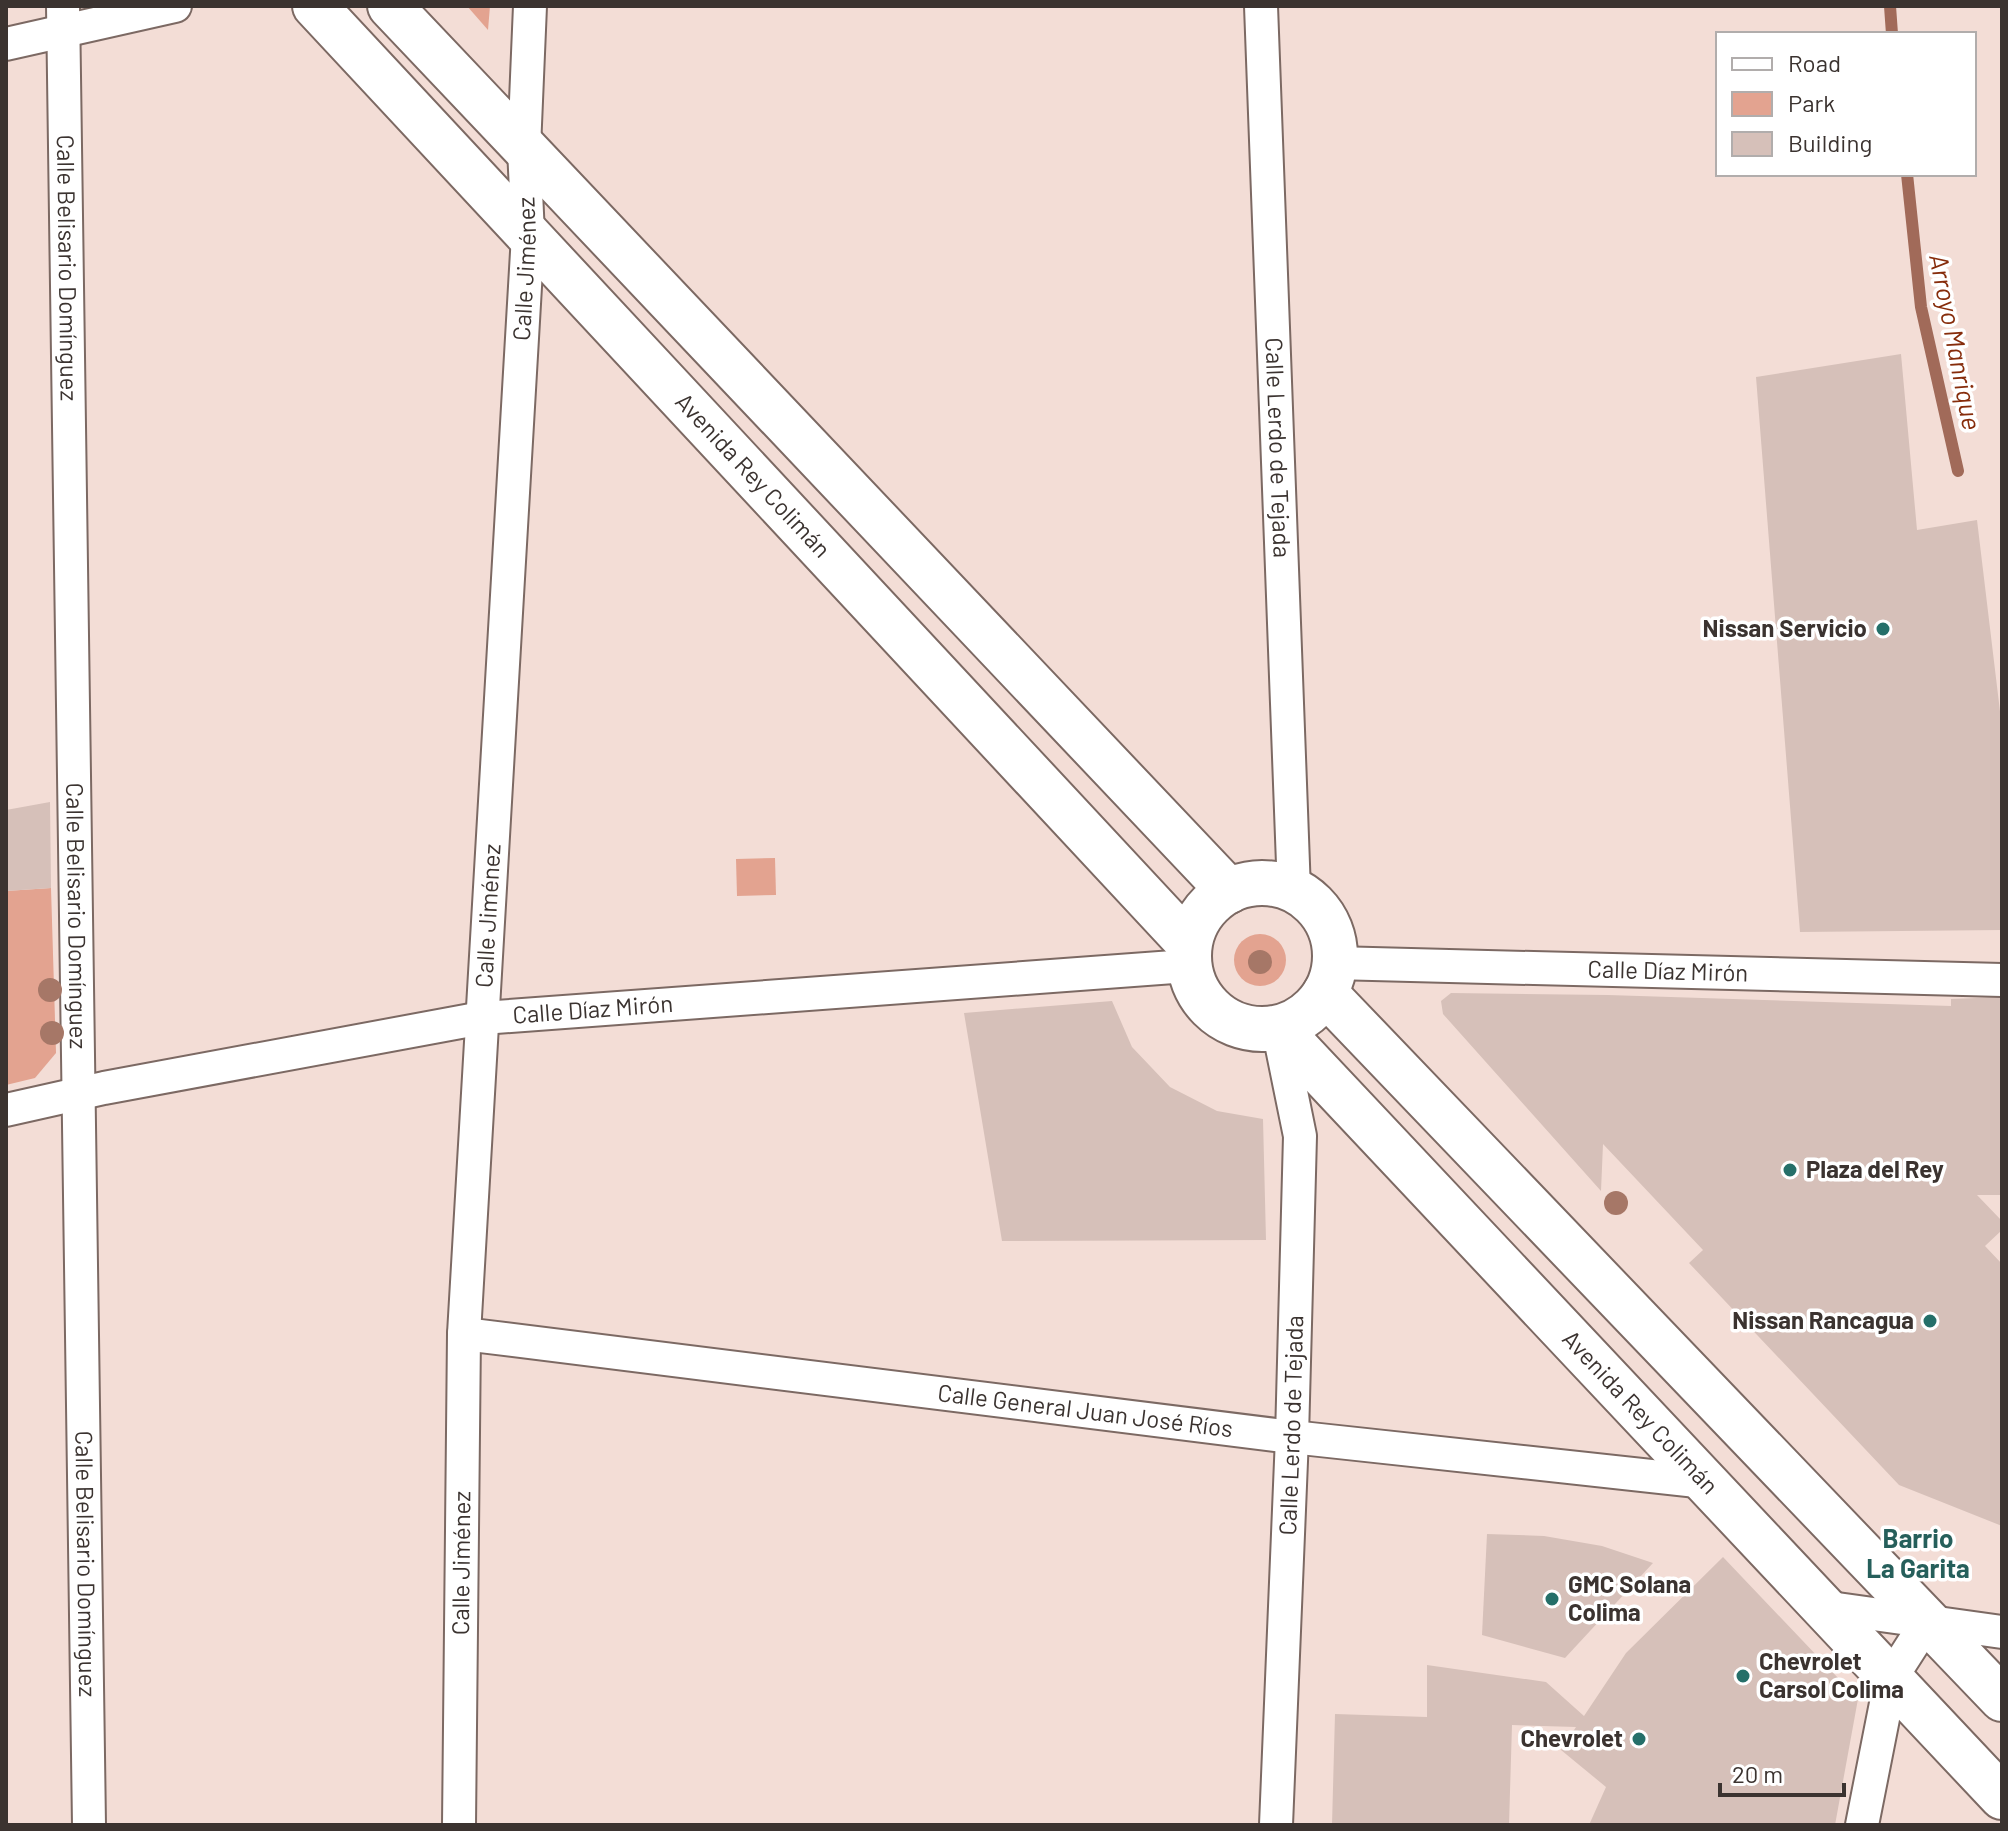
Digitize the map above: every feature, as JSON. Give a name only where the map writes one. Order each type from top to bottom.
[{"type":"main road","name":"Avenida Rey Colimán","points":[[315,6],[1188,955]]},
{"type":"main road","points":[[390,6],[1229,891]]},
{"type":"main road","points":[[1250,884],[1273,884],[1294,891],[1312,903],[1326,921],[1333,941],[1330,978],[1313,1008],[1296,1020],[1278,1028],[1256,1029],[1234,1024],[1215,1013],[1200,996],[1188,955],[1197,923],[1210,904],[1229,891],[1250,884]]},
{"type":"main road","points":[[1330,978],[2002,1699]]},
{"type":"main road","name":"Avenida Rey Colimán","points":[[1278,1028],[2002,1797]]},
{"type":"street","points":[[6,44],[63,18],[175,6]]},
{"type":"street","name":"Calle Jiménez","points":[[459,1825],[464,1334],[528,235],[524,148],[530,6]]},
{"type":"street","name":"Calle Lerdo de Tejada","points":[[1261,6],[1294,891]]},
{"type":"street","name":"Calle Belisario Domínguez","points":[[63,18],[89,1825]]},
{"type":"street","name":"Calle Díaz Mirón","points":[[6,1110],[482,1018],[1188,955]]},
{"type":"street","name":"Calle Díaz Mirón","points":[[1330,978],[2002,980]]},
{"type":"street","name":"Calle Lerdo de Tejada","points":[[1276,1825],[1292,1437],[1300,1136],[1278,1028]]},
{"type":"street","name":"Calle General Juan José Ríos","points":[[464,1334],[1292,1437],[1706,1482]]},
{"type":"street","points":[[1823,1607],[2002,1632]]},
{"type":"street","points":[[1862,1825],[1891,1678],[1927,1622]]},
{"type":"green space","points":[[467,6],[490,6],[488,30]]},
{"type":"green space","points":[[775,858],[776,895],[737,896],[736,859]]},
{"type":"green space","points":[[51,888],[56,1053],[35,1078],[6,1085],[6,891]]},
{"type":"green space","points":[[1260,934],[1278,942],[1286,960],[1278,978],[1260,986],[1242,978],[1234,960],[1242,942]]},
{"type":"building","name":"Nissan Servicio","points":[[1901,354],[1917,530],[1977,520],[2002,728],[2002,930],[1800,932],[1756,377]]},
{"type":"building","points":[[50,802],[51,888],[6,891],[6,810]]},
{"type":"building","name":"Plaza del Rey","points":[[1451,993],[1951,1006],[1951,999],[2002,997],[2002,1195],[1977,1195],[2002,1221],[2002,1230],[1985,1246],[2002,1264],[2002,1526],[1899,1485],[1689,1263],[1703,1250],[1603,1144],[1601,1191],[1443,1014],[1441,1001]]},
{"type":"building","points":[[1112,1001],[1132,1047],[1170,1087],[1217,1111],[1263,1119],[1266,1240],[1002,1241],[964,1013]]},
{"type":"building","name":"GMC Solana Colima","points":[[1487,1534],[1544,1536],[1602,1546],[1653,1563],[1565,1658],[1482,1635]]},
{"type":"building","points":[[1723,1557],[1858,1699],[1835,1825],[1589,1825],[1606,1787],[1561,1750],[1576,1727],[1512,1725],[1509,1825],[1332,1825],[1335,1714],[1427,1717],[1427,1665],[1546,1682],[1584,1716],[1626,1653]]},
{"type":"waterway","name":"Arroyo Manrique","points":[[1890,6],[1892,32]]},
{"type":"waterway","name":"Arroyo Manrique","points":[[1907,176],[1921,307],[1958,471]]},
{"type":"place","name":"Nissan Servicio","points":[[1883,629]]},
{"type":"place","name":"Plaza del Rey","points":[[1790,1170]]},
{"type":"place","name":"Nissan Rancagua","points":[[1930,1321]]},
{"type":"place","name":"GMC Solana Colima","points":[[1552,1599]]},
{"type":"place","name":"Chevrolet Carsol Colima","points":[[1743,1676]]},
{"type":"place","name":"Chevrolet","points":[[1639,1739]]},
{"type":"district","name":"Barrio La Garita","points":[[1918,1554]]}]
